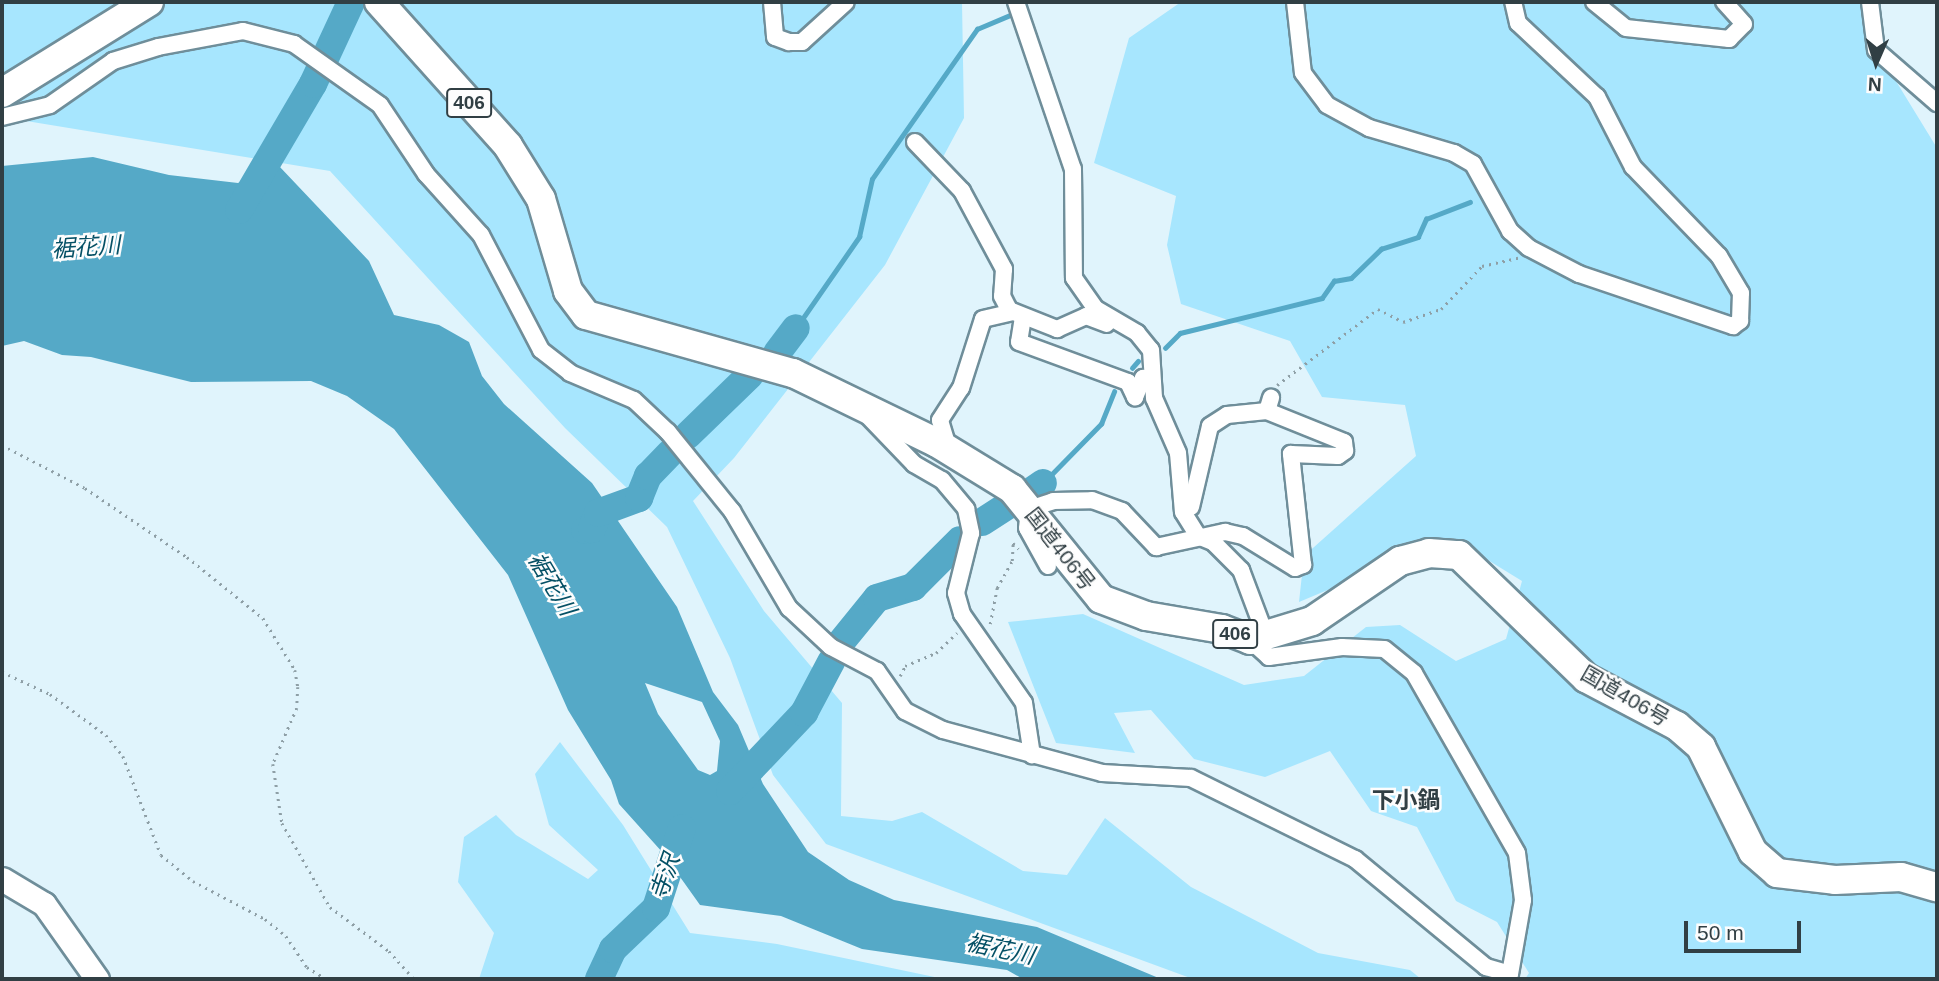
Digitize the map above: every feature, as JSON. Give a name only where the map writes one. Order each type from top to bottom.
[{"type":"highway","points":[[2,93],[149,2]]},
{"type":"highway","name":"国道406号","points":[[383,8],[508,146],[541,199],[568,291],[586,315],[793,373],[856,401],[949,450],[1012,489],[1101,599],[1146,616],[1258,637],[1312,621],[1400,561],[1429,553],[1459,555],[1586,678],[1677,726],[1701,747],[1753,852],[1777,873],[1835,880],[1900,877],[1937,887]]},
{"type":"street","points":[[772,2],[775,37],[789,42],[802,42],[846,2]]},
{"type":"street","points":[[2,117],[50,105],[113,61],[158,47],[243,31],[279,37],[348,80],[380,105],[426,174],[481,236],[541,350],[569,373],[634,400],[692,457],[753,542],[789,608],[808,628],[877,671],[905,710],[943,730],[1102,773],[1191,778],[1355,859],[1486,967],[1511,977],[1523,900],[1517,853],[1414,673],[1384,649],[1342,647],[1269,657],[1258,637],[1241,570],[1213,542],[1198,536],[1188,519],[1178,453],[1154,398],[1151,350],[1123,324],[1096,309],[1074,278],[1073,169],[1016,2]]},
{"type":"street","points":[[1295,2],[1303,73],[1328,105],[1369,128],[1454,153],[1473,164],[1518,238],[1579,274],[1732,326],[1740,321],[1741,293],[1719,256],[1639,174],[1597,97],[1518,23],[1513,2]]},
{"type":"street","points":[[1594,2],[1626,28],[1729,39],[1744,24],[1724,2]]},
{"type":"street","points":[[1870,2],[1876,50],[1937,103]]},
{"type":"street","points":[[915,142],[962,191],[1004,269],[1002,296],[1018,315],[1019,342],[1128,382],[1135,397],[1143,378],[1153,383]]},
{"type":"street","points":[[949,450],[940,420],[961,388],[983,319],[1018,315],[1057,329],[1086,316],[1110,326],[1123,324]]},
{"type":"street","points":[[856,401],[883,436],[914,464],[942,480],[966,509],[971,533],[956,593],[962,614],[1024,703],[1032,755]]},
{"type":"street","points":[[1048,566],[1027,528],[1028,509],[1053,501],[1092,500],[1122,511],[1156,547],[1225,532],[1243,536],[1295,568],[1303,565],[1291,454],[1338,456],[1345,451],[1344,442],[1269,404],[1227,415],[1210,426],[1188,519]]},
{"type":"street","points":[[2,879],[44,904],[97,979]]},
{"type":"path","points":[[1269,404],[1277,385],[1378,309],[1403,322],[1441,309],[1482,267],[1526,256],[1518,238]]},
{"type":"path","points":[[2,445],[85,488],[187,556],[263,618],[295,670],[298,687],[297,708],[273,764],[282,824],[330,906],[389,951],[414,979]]},
{"type":"path","points":[[2,672],[50,694],[106,735],[123,756],[167,861],[265,919],[286,936],[307,967],[326,979]]},
{"type":"shaded area","points":[[2,2],[962,2],[964,118],[885,265],[734,458],[693,501],[764,611],[842,703],[841,816],[892,821],[922,812],[1023,871],[1067,875],[1105,818],[1191,887],[1318,953],[1410,970],[1421,979],[1193,979],[826,844],[773,775],[730,658],[667,527],[565,428],[330,171],[2,117]]},
{"type":"shaded area","points":[[1181,2],[1869,2],[1872,42],[1937,148],[1937,979],[1525,979],[1529,973],[1497,922],[1456,901],[1417,827],[1371,811],[1330,751],[1265,777],[1194,759],[1151,710],[1114,713],[1135,753],[1056,743],[1008,622],[1083,614],[1244,685],[1304,676],[1366,627],[1400,625],[1456,661],[1506,639],[1522,581],[1452,538],[1299,602],[1304,556],[1416,456],[1405,405],[1322,397],[1290,341],[1181,304],[1167,245],[1176,196],[1094,163],[1129,38]]},
{"type":"shaded area","points":[[560,742],[623,825],[690,933],[777,944],[944,979],[479,979],[494,933],[458,882],[464,837],[496,815],[516,835],[588,879],[598,870],[549,825],[535,774]]},
{"type":"water","name":"裾花川","points":[[93,157],[169,175],[238,183],[279,166],[369,261],[394,315],[439,325],[469,342],[482,376],[504,404],[592,483],[677,607],[713,692],[738,725],[763,784],[808,852],[849,880],[894,900],[1037,927],[1161,979],[1023,979],[1007,970],[862,949],[781,916],[700,905],[663,853],[619,804],[611,780],[568,710],[508,575],[394,429],[347,396],[311,381],[191,382],[91,357],[62,355],[24,341],[2,346],[2,166]],"holes":[[[645,683],[702,702],[720,741],[717,771],[710,775],[698,770],[658,714]]]},
{"type":"waterway","points":[[239,210],[313,84],[351,2]]},
{"type":"waterway","points":[[796,328],[859,237],[872,179],[977,29],[1015,13]]},
{"type":"waterway","points":[[1165,348],[1180,333],[1322,298],[1334,281],[1351,278],[1381,249],[1418,237],[1426,219],[1470,202]]},
{"type":"waterway","points":[[777,353],[796,328]]},
{"type":"waterway","points":[[1132,368],[1138,361]]},
{"type":"waterway","points":[[688,435],[750,375]]},
{"type":"waterway","points":[[1043,483],[1101,424],[1114,392]]},
{"type":"waterway","points":[[585,530],[592,529],[598,513],[639,498],[648,476],[670,453]]},
{"type":"waterway","points":[[1033,490],[1043,483]]},
{"type":"waterway","points":[[982,522],[1007,506]]},
{"type":"waterway","points":[[842,641],[877,598],[913,587],[960,540]]},
{"type":"waterway","points":[[730,791],[804,713],[831,662]]},
{"type":"waterway","name":"寺沢","points":[[599,979],[613,949],[656,908],[682,828]]},
{"type":"district","name":"下小鍋","points":[[1406,800]]}]
